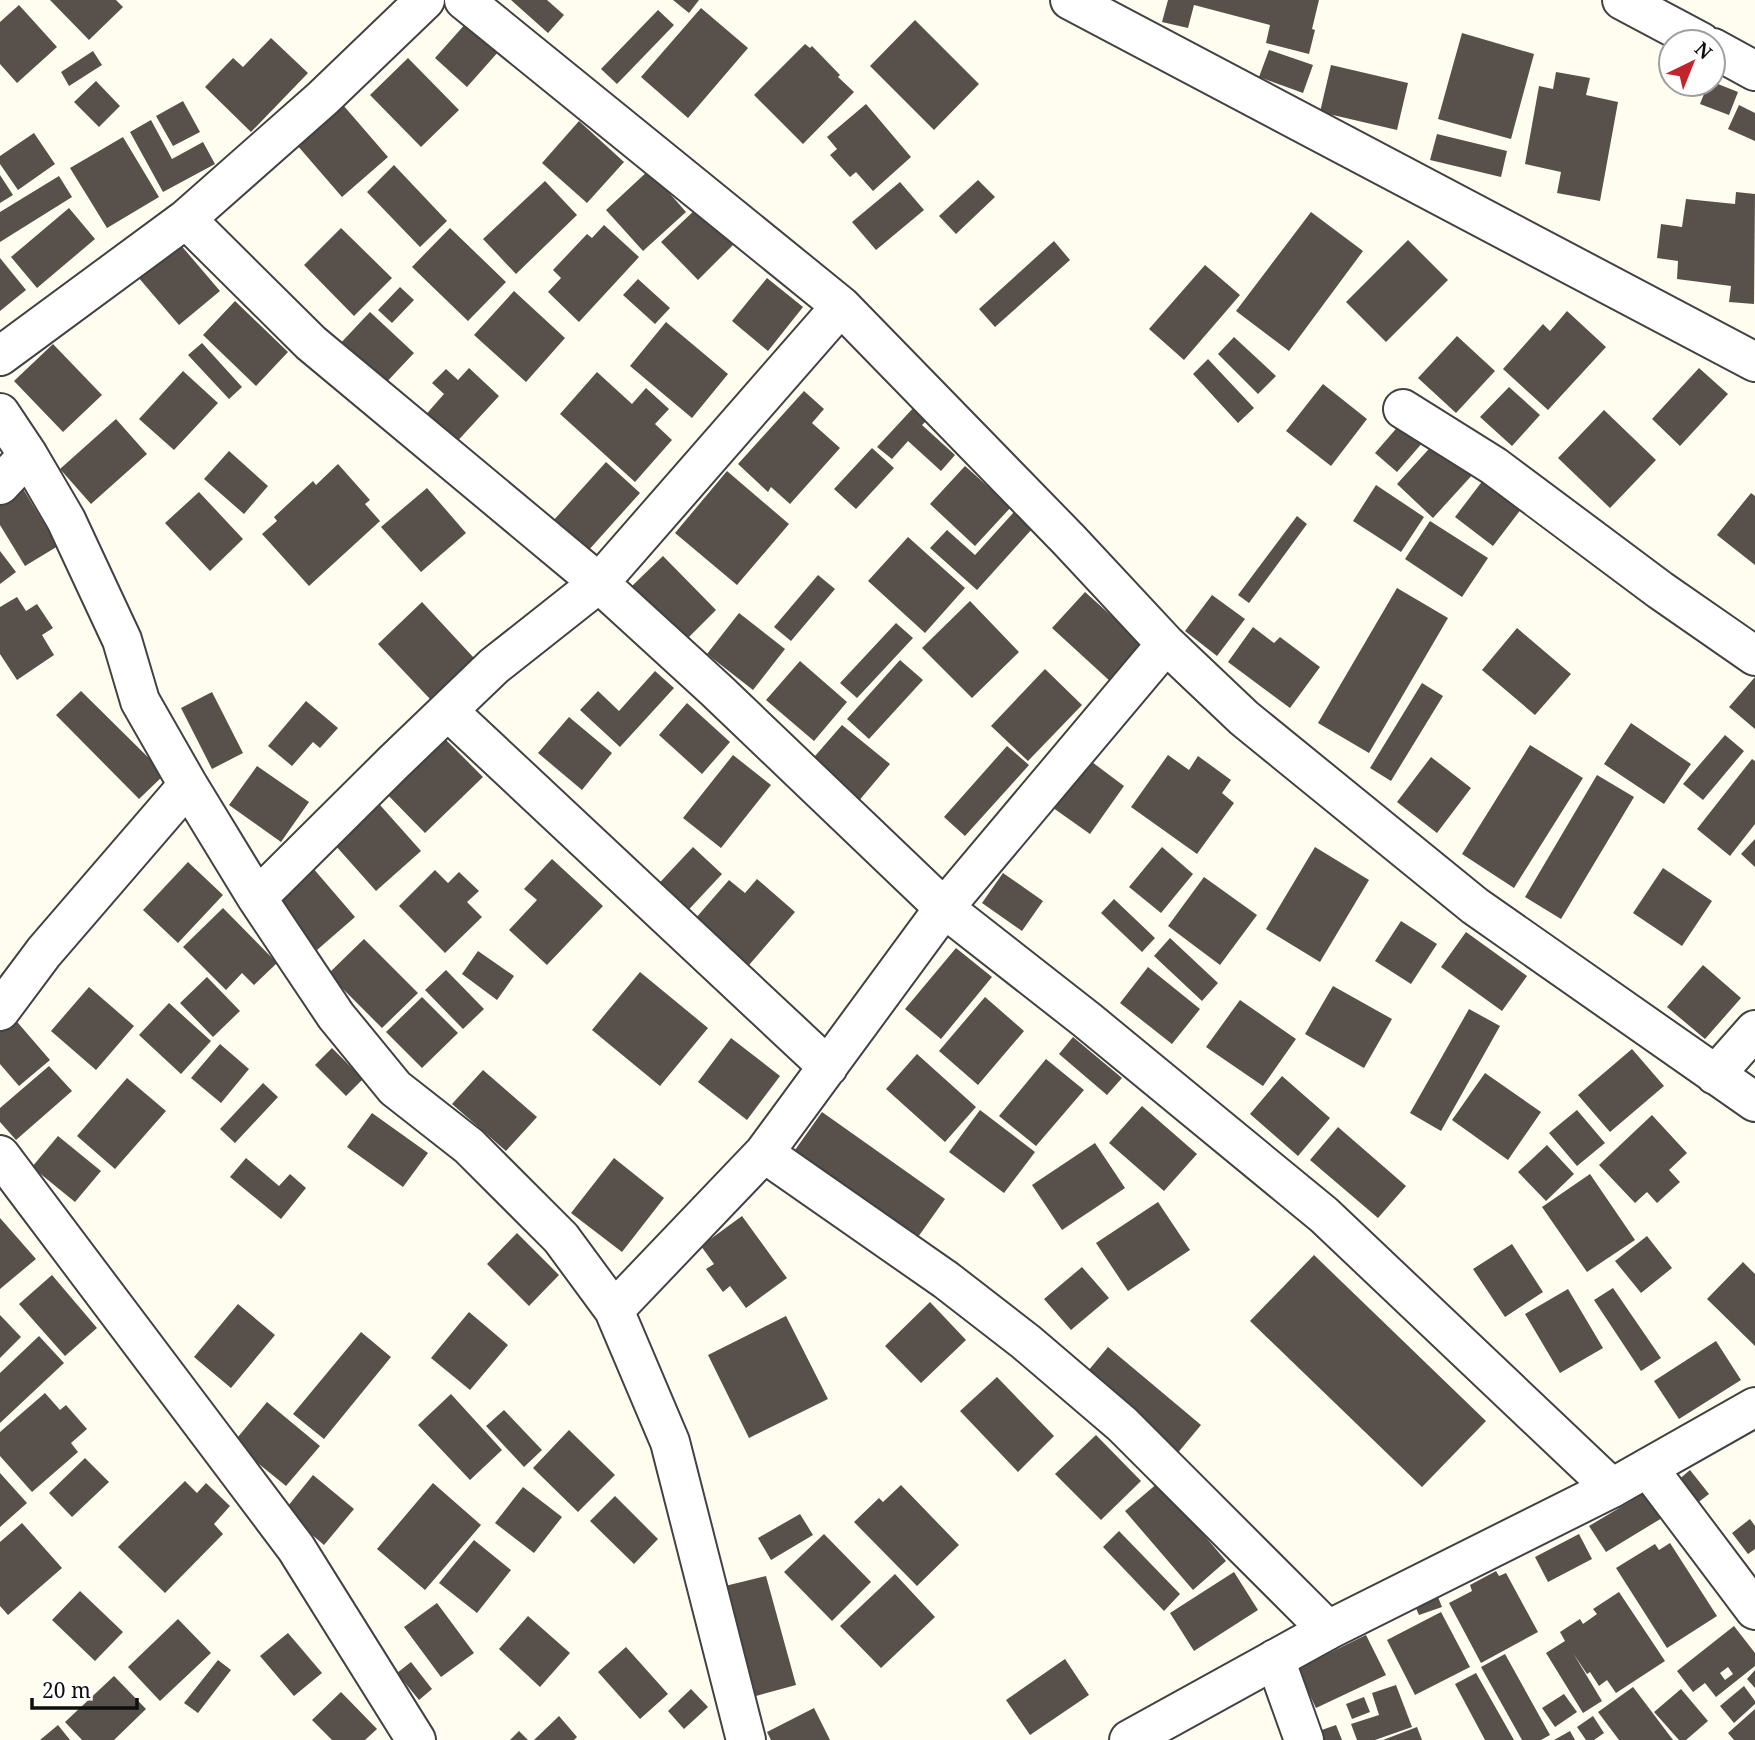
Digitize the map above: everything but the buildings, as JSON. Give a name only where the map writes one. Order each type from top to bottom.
[{"type":"street","points":[[0,356],[186,219],[323,98],[425,0]]},
{"type":"street","points":[[464,0],[841,306],[1069,540],[1166,644],[1244,718],[1475,906],[1755,1102]]},
{"type":"street","points":[[1070,0],[1755,362]]},
{"type":"street","points":[[1622,0],[1675,28]]},
{"type":"street","points":[[1727,56],[1755,71]]},
{"type":"street","points":[[186,219],[311,343],[599,583],[716,690],[944,908],[1087,1020],[1324,1215],[1612,1488]]},
{"type":"street","points":[[257,898],[494,666],[599,583],[841,306]]},
{"type":"street","points":[[1402,409],[1494,466],[1660,590],[1755,656]]},
{"type":"street","points":[[0,413],[66,520],[122,640],[140,701],[257,898],[336,1016],[395,1088],[469,1146],[561,1238],[614,1310],[670,1442],[746,1740]]},
{"type":"street","points":[[0,485],[28,455]]},
{"type":"street","points":[[614,1310],[764,1153],[944,908],[1166,644]]},
{"type":"street","points":[[448,710],[828,1067]]},
{"type":"street","points":[[0,1011],[44,952],[188,785]]},
{"type":"street","points":[[1715,1075],[1755,1030]]},
{"type":"street","points":[[764,1153],[946,1280],[1026,1342],[1122,1424],[1328,1630]]},
{"type":"street","points":[[0,1155],[296,1548],[416,1740]]},
{"type":"street","points":[[1129,1740],[1328,1630],[1612,1488],[1755,1407]]},
{"type":"street","points":[[1648,1468],[1755,1610]]},
{"type":"street","points":[[1275,1659],[1304,1740]]}]
